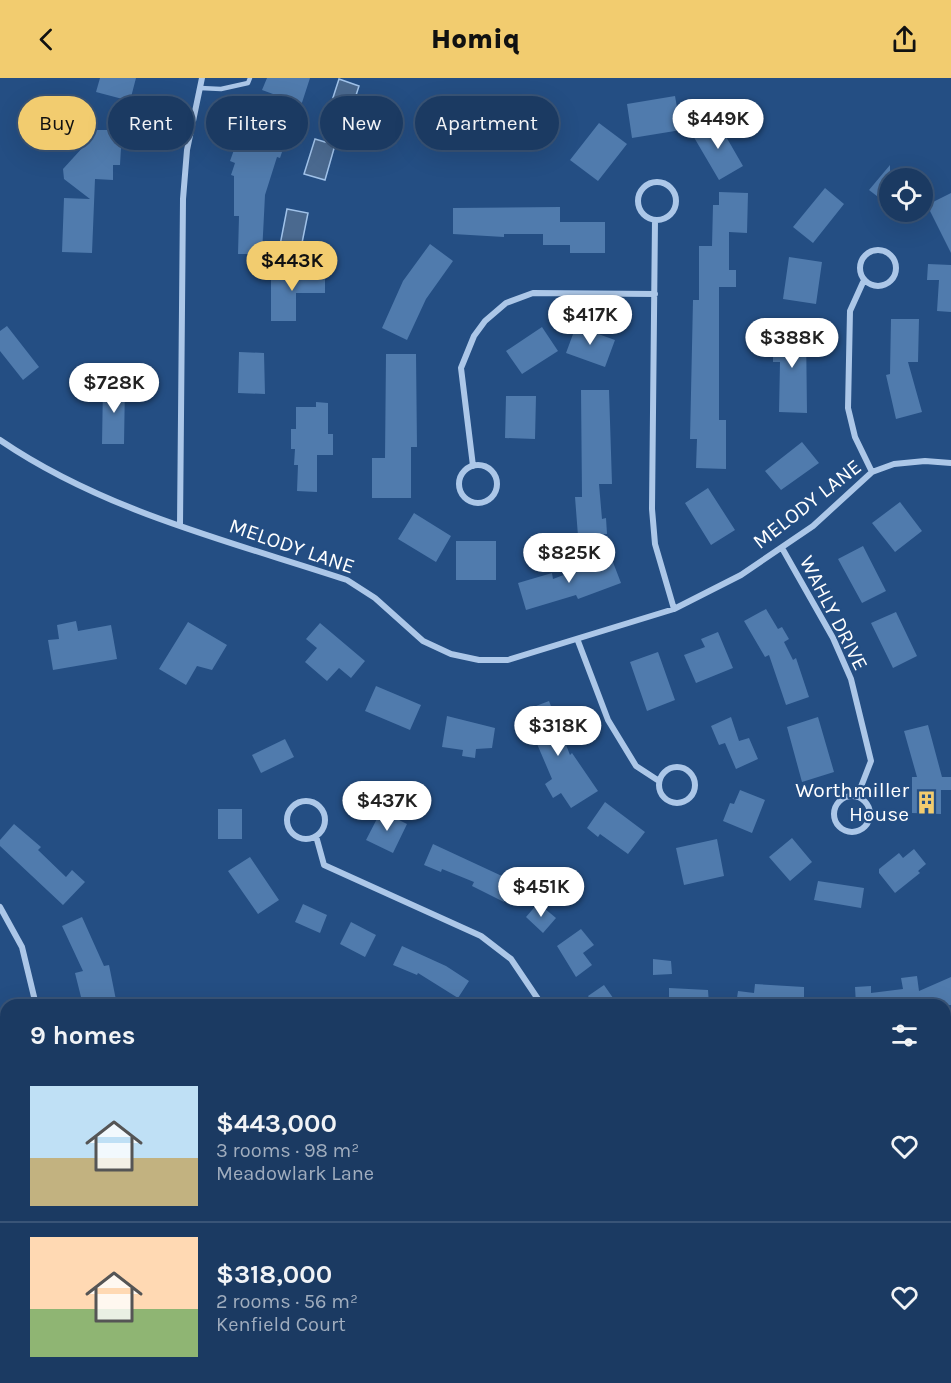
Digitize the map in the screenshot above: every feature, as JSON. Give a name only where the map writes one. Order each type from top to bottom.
[{"type":"street","points":[[180,525],[183,199],[187,150],[202,78]]},
{"type":"street","points":[[657,182],[673,190],[676,202],[671,214],[655,220],[642,214],[638,202],[642,190],[657,182]]},
{"type":"street","points":[[655,220],[652,509],[655,544],[674,609]]},
{"type":"street","points":[[864,280],[875,286],[891,280],[895,264],[890,254],[873,250],[863,257],[859,269],[864,280],[850,311],[848,408],[855,437],[872,472]]},
{"type":"street","points":[[472,466],[461,368],[474,336],[484,321],[506,303],[532,292],[655,294]]},
{"type":"street","name":"MELODY LANE","points":[[0,440],[37,465],[99,497],[347,580],[375,598],[423,641],[451,654],[479,660],[508,660],[578,641],[674,609],[741,575],[782,549],[813,526],[872,472],[894,464],[925,460],[951,463]]},
{"type":"street","points":[[472,466],[484,466],[497,478],[493,497],[482,503],[469,501],[461,491],[460,478],[472,466]]},
{"type":"street","name":"WAHLY DRIVE","points":[[782,549],[833,638],[851,679],[871,761],[857,797]]},
{"type":"street","points":[[578,641],[608,720],[636,766],[659,781]]},
{"type":"street","points":[[676,766],[687,770],[695,785],[686,801],[674,803],[660,793],[659,781],[665,771],[676,766]]},
{"type":"street","points":[[857,797],[870,809],[869,821],[861,830],[850,833],[836,823],[834,811],[845,798],[857,797]]},
{"type":"street","points":[[312,801],[322,809],[326,820],[324,827],[316,836],[303,838],[292,832],[287,820],[295,804],[312,801]]},
{"type":"street","points":[[316,836],[324,865],[482,936],[511,960],[538,999]]},
{"type":"street","points":[[0,907],[22,946],[35,999]]},
{"type":"lane","points":[[200,88],[221,89],[248,83],[250,78]]},
{"type":"water","points":[[339,79],[359,86],[356,96],[334,96]]},
{"type":"water","points":[[315,139],[320,140],[320,150],[334,150],[325,180],[304,174]]},
{"type":"water","points":[[287,209],[308,213],[301,248],[280,245]]},
{"type":"building","points":[[100,78],[136,78],[131,96],[111,96],[96,92]]},
{"type":"building","points":[[267,78],[310,78],[304,96],[278,96],[262,90]]},
{"type":"building","points":[[675,96],[681,130],[632,138],[627,104]]},
{"type":"building","points":[[717,121],[743,166],[719,180],[692,134]]},
{"type":"building","points":[[599,123],[627,144],[598,181],[570,160]]},
{"type":"building","points":[[96,130],[108,130],[108,150],[121,150],[120,165],[113,165],[113,180],[95,179],[92,253],[62,252],[64,198],[90,199],[64,179],[63,169],[80,150],[96,150]]},
{"type":"building","points":[[234,150],[283,150],[280,158],[277,157],[265,195],[262,254],[238,254],[239,216],[234,216],[234,176],[231,175],[235,163],[230,161]]},
{"type":"building","points":[[879,178],[879,198],[869,190]]},
{"type":"building","points":[[825,188],[844,204],[813,243],[793,227]]},
{"type":"building","points":[[719,192],[748,193],[747,233],[729,232],[729,270],[736,270],[736,287],[719,287],[719,420],[726,420],[726,469],[696,468],[697,439],[690,439],[693,300],[699,300],[699,246],[712,246],[713,205],[719,205]]},
{"type":"building","points":[[951,193],[951,253],[933,217],[933,202]]},
{"type":"building","points":[[560,207],[560,222],[605,222],[605,253],[570,253],[570,245],[543,245],[543,234],[504,234],[504,237],[453,234],[453,208]]},
{"type":"building","points":[[430,244],[453,261],[426,299],[407,340],[382,328],[403,281]]},
{"type":"building","points":[[789,257],[822,262],[816,304],[783,299]]},
{"type":"building","points":[[928,264],[951,265],[951,312],[937,311],[939,280],[927,280]]},
{"type":"building","points":[[271,272],[325,272],[325,293],[296,293],[296,321],[271,321]]},
{"type":"building","points":[[891,319],[919,319],[918,362],[908,362],[922,412],[896,419],[886,375],[890,374]]},
{"type":"building","points":[[7,326],[39,367],[23,380],[0,351],[0,331]]},
{"type":"building","points":[[576,326],[615,340],[605,367],[566,353]]},
{"type":"building","points":[[542,327],[558,351],[522,374],[506,351]]},
{"type":"building","points":[[773,329],[806,329],[807,413],[779,412],[780,362],[773,362]]},
{"type":"building","points":[[239,352],[264,353],[265,394],[238,393]]},
{"type":"building","points":[[386,354],[416,354],[417,447],[411,447],[411,498],[372,498],[372,458],[385,458]]},
{"type":"building","points":[[103,384],[125,384],[124,444],[102,444]]},
{"type":"building","points":[[581,390],[609,390],[612,484],[599,484],[602,519],[606,518],[607,534],[578,536],[575,497],[582,497]]},
{"type":"building","points":[[506,396],[536,396],[535,439],[505,438]]},
{"type":"building","points":[[316,402],[328,403],[328,434],[333,434],[333,455],[317,455],[317,492],[297,491],[298,465],[294,465],[295,449],[291,449],[291,429],[296,429],[296,407],[316,407]]},
{"type":"building","points":[[802,442],[819,463],[781,490],[765,471]]},
{"type":"building","points":[[708,488],[735,530],[711,545],[685,503]]},
{"type":"building","points":[[900,502],[922,531],[895,552],[872,523]]},
{"type":"building","points":[[414,513],[451,536],[436,562],[398,539]]},
{"type":"building","points":[[456,541],[496,541],[496,580],[456,580]]},
{"type":"building","points":[[863,546],[886,591],[862,603],[838,559]]},
{"type":"building","points":[[611,557],[621,583],[578,599],[576,595],[526,610],[518,583],[552,573],[553,579]]},
{"type":"building","points":[[766,609],[778,629],[782,627],[789,639],[784,642],[793,660],[796,658],[809,697],[786,705],[769,655],[765,657],[744,621]]},
{"type":"building","points":[[896,612],[917,656],[893,668],[871,623]]},
{"type":"building","points":[[76,621],[78,631],[111,625],[117,659],[53,670],[48,640],[59,639],[57,625]]},
{"type":"building","points":[[188,622],[227,645],[212,670],[197,666],[186,685],[159,669]]},
{"type":"building","points":[[320,623],[365,661],[351,678],[339,668],[327,681],[305,662],[317,648],[306,639]]},
{"type":"building","points":[[718,632],[733,668],[696,683],[684,655],[705,647],[701,639]]},
{"type":"building","points":[[658,652],[675,700],[647,711],[630,662]]},
{"type":"building","points":[[376,686],[421,705],[410,730],[365,711]]},
{"type":"building","points":[[549,701],[570,755],[572,753],[598,791],[571,808],[561,793],[553,798],[545,784],[552,779],[523,711]]},
{"type":"building","points":[[447,716],[495,728],[492,748],[476,749],[475,758],[462,756],[463,750],[442,747]]},
{"type":"building","points":[[731,717],[739,741],[749,738],[758,759],[736,769],[725,743],[719,745],[711,726]]},
{"type":"building","points":[[818,717],[834,772],[802,782],[787,727]]},
{"type":"building","points":[[928,725],[942,777],[951,777],[951,790],[941,790],[941,814],[912,813],[912,777],[917,777],[904,731]]},
{"type":"building","points":[[285,739],[294,757],[261,773],[252,755]]},
{"type":"building","points":[[740,790],[765,800],[752,833],[723,821],[730,803],[734,804]]},
{"type":"building","points":[[605,802],[645,832],[628,854],[600,834],[598,837],[587,828]]},
{"type":"building","points":[[218,809],[242,809],[242,839],[218,839]]},
{"type":"building","points":[[381,811],[407,824],[393,853],[366,840]]},
{"type":"building","points":[[14,824],[41,847],[38,850],[66,877],[72,870],[85,882],[63,905],[0,846],[0,840]]},
{"type":"building","points":[[792,838],[812,862],[790,881],[769,857]]},
{"type":"building","points":[[717,839],[724,876],[684,885],[676,848]]},
{"type":"building","points":[[433,844],[515,882],[504,902],[472,886],[474,882],[442,869],[441,872],[424,865]]},
{"type":"building","points":[[914,849],[926,864],[918,871],[920,873],[895,893],[879,873],[879,869],[899,853],[903,858]]},
{"type":"building","points":[[250,857],[279,900],[258,914],[228,871]]},
{"type":"building","points":[[818,881],[864,888],[861,908],[814,900]]},
{"type":"building","points":[[538,903],[556,918],[543,933],[526,917]]},
{"type":"building","points":[[303,904],[327,915],[320,933],[295,922]]},
{"type":"building","points":[[82,917],[104,966],[109,965],[116,999],[82,999],[75,973],[83,971],[62,926]]},
{"type":"building","points":[[351,922],[376,935],[365,957],[340,944]]},
{"type":"building","points":[[581,929],[594,945],[583,953],[592,965],[576,977],[557,946]]},
{"type":"building","points":[[402,946],[446,966],[469,981],[458,998],[418,973],[417,975],[393,965]]},
{"type":"building","points":[[653,959],[671,961],[672,974],[653,975]]},
{"type":"building","points":[[917,976],[919,991],[951,977],[951,999],[856,999],[855,987],[871,986],[871,993],[903,989],[901,978]]},
{"type":"building","points":[[755,984],[804,987],[804,999],[737,999],[738,991],[754,993]]},
{"type":"building","points":[[604,985],[614,999],[590,999],[588,996]]},
{"type":"building","points":[[669,988],[708,990],[709,999],[669,999]]},
{"type":"place","name":"Worthmiller House","points":[[927,802]]}]
